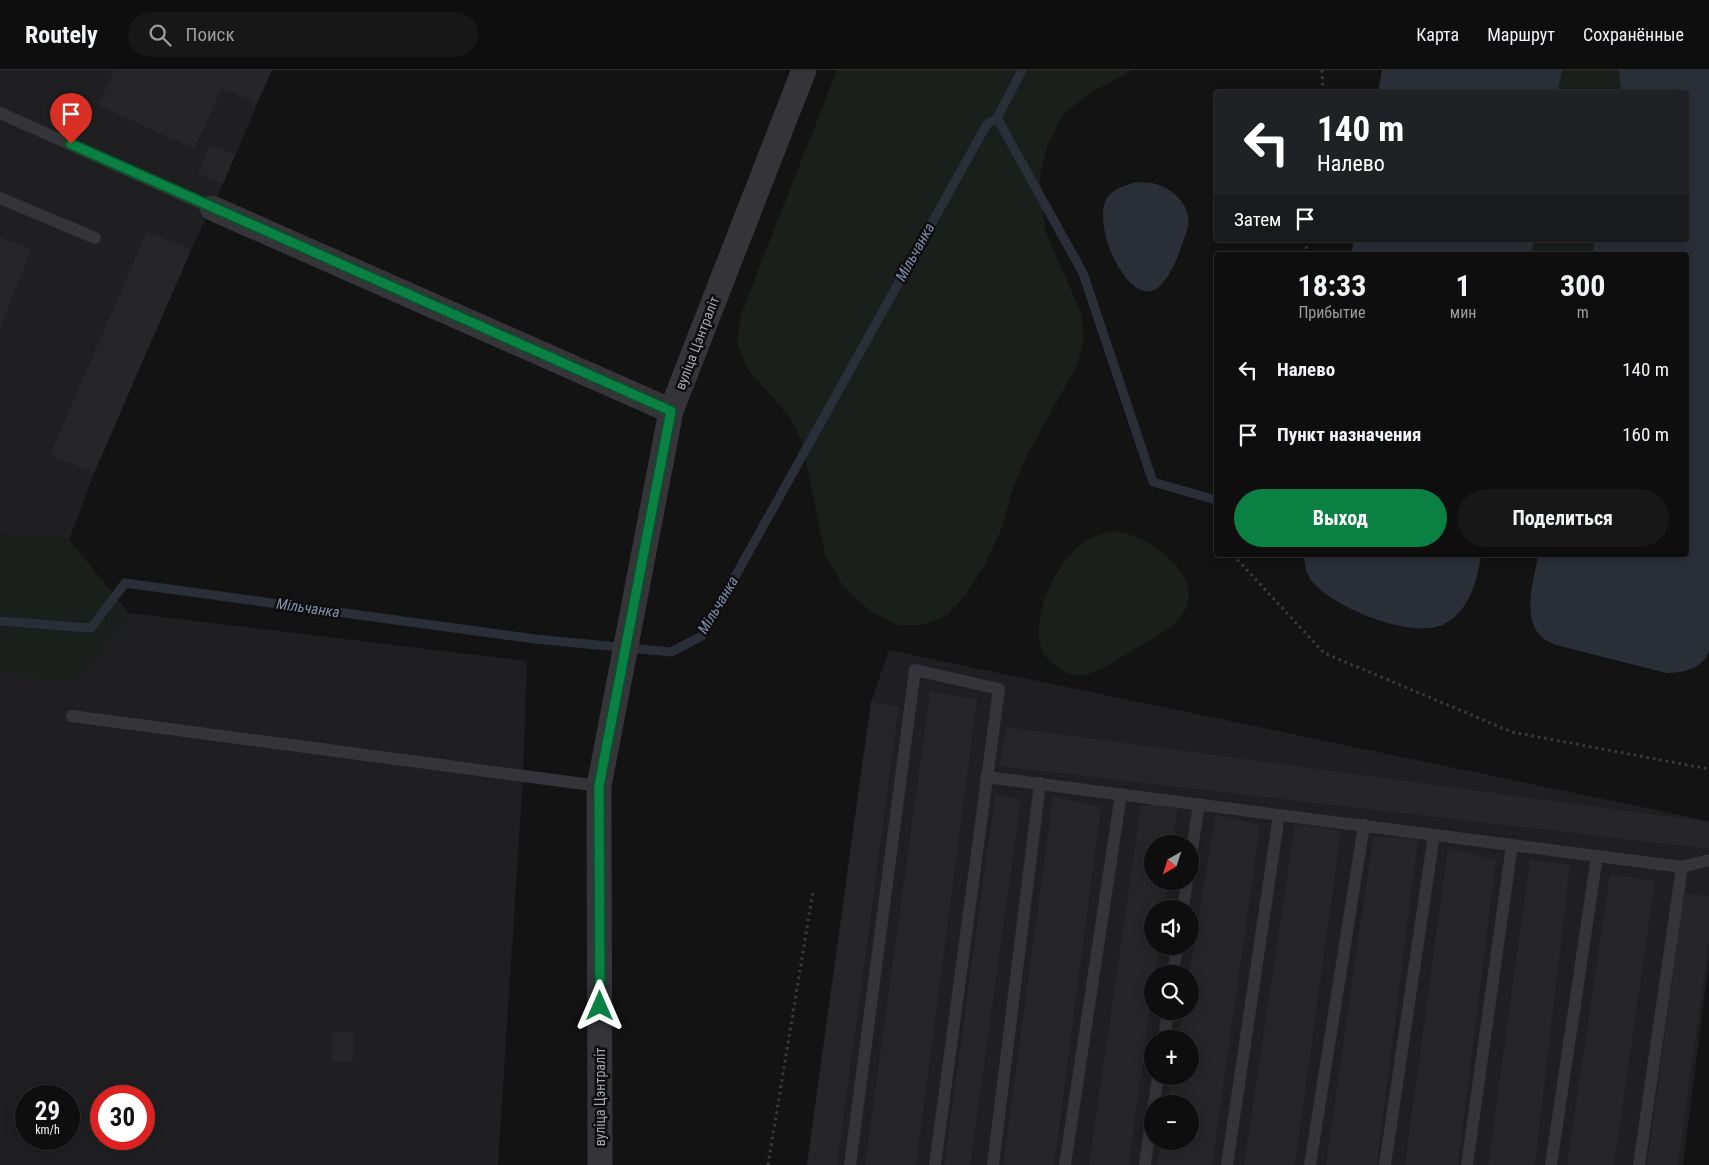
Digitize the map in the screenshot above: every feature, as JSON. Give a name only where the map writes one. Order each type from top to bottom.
[{"type":"street","name":"вуліца Цэнтраліт","points":[[600,1165],[599,786],[671,411],[804,70]]},
{"type":"street","points":[[212,208],[671,411]]},
{"type":"lane","points":[[0,113],[212,208]]},
{"type":"lane","points":[[0,198],[95,238]]},
{"type":"lane","points":[[850,1165],[915,670],[999,689],[935,1165]]},
{"type":"lane","points":[[72,716],[599,786]]},
{"type":"lane","points":[[986,777],[1682,867],[1709,860]]},
{"type":"lane","points":[[993,1165],[1040,783]]},
{"type":"lane","points":[[1065,1165],[1121,794]]},
{"type":"lane","points":[[1194,835],[1199,804]]},
{"type":"lane","points":[[1227,1165],[1279,814]]},
{"type":"lane","points":[[1310,1165],[1364,825]]},
{"type":"lane","points":[[1385,1165],[1434,834]]},
{"type":"lane","points":[[1467,1165],[1512,844]]},
{"type":"lane","points":[[1551,1165],[1597,856]]},
{"type":"lane","points":[[1639,1165],[1682,867]]},
{"type":"lane","points":[[1145,1165],[1147,1150]]},
{"type":"path","points":[[1322,70],[1323,90]]},
{"type":"path","points":[[1235,557],[1324,653],[1512,732],[1709,769]]},
{"type":"path","points":[[768,1165],[813,891]]},
{"type":"shaded area","points":[[0,70],[272,70],[94,473],[69,540],[0,535]]},
{"type":"shaded area","points":[[837,70],[1133,70],[1090,93],[1062,115],[1047,147],[1040,175],[1045,230],[1082,315],[1084,341],[1077,365],[1026,457],[1012,492],[1001,530],[984,566],[965,596],[946,616],[923,625],[898,625],[870,611],[844,587],[825,555],[802,442],[790,417],[749,371],[737,343],[741,314]]},
{"type":"shaded area","points":[[1382,70],[1562,70],[1558,90],[1378,90]]},
{"type":"shaded area","points":[[1562,70],[1618,70],[1619,73],[1621,90],[1558,90]]},
{"type":"shaded area","points":[[1618,70],[1709,70],[1709,651],[1697,666],[1686,671],[1673,673],[1666,673],[1562,647],[1549,642],[1539,634],[1531,614],[1530,602],[1538,557],[1689,557],[1689,252],[1593,252],[1595,242],[1689,242],[1689,90],[1621,90]]},
{"type":"shaded area","points":[[1137,182],[1156,184],[1171,191],[1182,202],[1188,217],[1186,233],[1173,267],[1161,285],[1149,291],[1138,288],[1126,278],[1116,263],[1104,227],[1103,211],[1107,198],[1117,189]]},
{"type":"shaded area","points":[[1354,242],[1534,242],[1532,252],[1352,252]]},
{"type":"shaded area","points":[[1534,242],[1595,242],[1593,252],[1532,252]]},
{"type":"shaded area","points":[[1117,531],[1150,544],[1172,561],[1186,583],[1189,595],[1187,607],[1179,619],[1169,628],[1110,664],[1084,675],[1071,674],[1057,667],[1042,651],[1039,632],[1042,607],[1051,583],[1058,571],[1080,545],[1096,536]]},
{"type":"shaded area","points":[[0,535],[69,540],[129,613],[78,682],[0,672]]},
{"type":"shaded area","points":[[1304,557],[1481,557],[1477,575],[1467,602],[1446,623],[1432,628],[1395,625],[1374,619],[1336,601],[1311,580]]},
{"type":"shaded area","points":[[129,613],[527,661],[523,776],[498,1165],[0,1165],[0,670],[78,682]]},
{"type":"shaded area","points":[[889,650],[1709,821],[1709,960],[1683,1165],[807,1165],[871,702]]},
{"type":"building","points":[[115,70],[272,70],[256,104],[222,88],[194,149],[98,105]]},
{"type":"building","points":[[210,145],[235,155],[223,184],[198,173]]},
{"type":"building","points":[[147,231],[191,250],[94,473],[50,455]]},
{"type":"building","points":[[0,237],[31,250],[0,328]]},
{"type":"building","points":[[930,692],[977,699],[916,1165],[865,1165]]},
{"type":"building","points":[[871,702],[899,706],[837,1165],[807,1165]]},
{"type":"building","points":[[1007,727],[1709,822],[1709,849],[999,766]]},
{"type":"building","points":[[995,795],[1021,799],[970,1165],[944,1165]]},
{"type":"building","points":[[1053,797],[1101,807],[1054,1165],[1003,1165]]},
{"type":"building","points":[[1178,803],[1173,835],[1144,835],[1144,890],[1166,890],[1165,900],[1144,900],[1144,955],[1158,955],[1156,965],[1144,965],[1144,1020],[1148,1020],[1147,1030],[1144,1030],[1144,1052],[1129,1165],[1089,1165],[1141,806]]},
{"type":"building","points":[[1216,814],[1260,825],[1212,1165],[1157,1165],[1160,1150],[1199,1150],[1199,1095],[1169,1095],[1170,1085],[1199,1085],[1199,1030],[1180,1030],[1181,1020],[1199,1020],[1199,965],[1191,965],[1192,955],[1199,955],[1199,915]]},
{"type":"building","points":[[1295,824],[1341,830],[1295,1165],[1244,1165]]},
{"type":"building","points":[[1373,837],[1418,839],[1377,1165],[1326,1165]]},
{"type":"building","points":[[1448,848],[1496,860],[1458,1165],[1405,1165]]},
{"type":"building","points":[[1530,860],[1570,865],[1535,1165],[1488,1165]]},
{"type":"building","points":[[1610,874],[1655,881],[1614,1165],[1567,1165]]},
{"type":"building","points":[[1684,893],[1709,896],[1709,939],[1678,1165],[1647,1165]]},
{"type":"building","points":[[332,1032],[353,1032],[353,1061],[332,1061]]},
{"type":"waterway","name":"Мільчанка","points":[[0,621],[91,628],[125,583],[535,639],[671,652],[702,636],[987,124],[997,118],[1022,70]]},
{"type":"waterway","points":[[997,118],[1083,273],[1153,482],[1214,499]]},
{"type":"route","points":[[71,144],[671,411],[599,786],[600,1006]]}]
